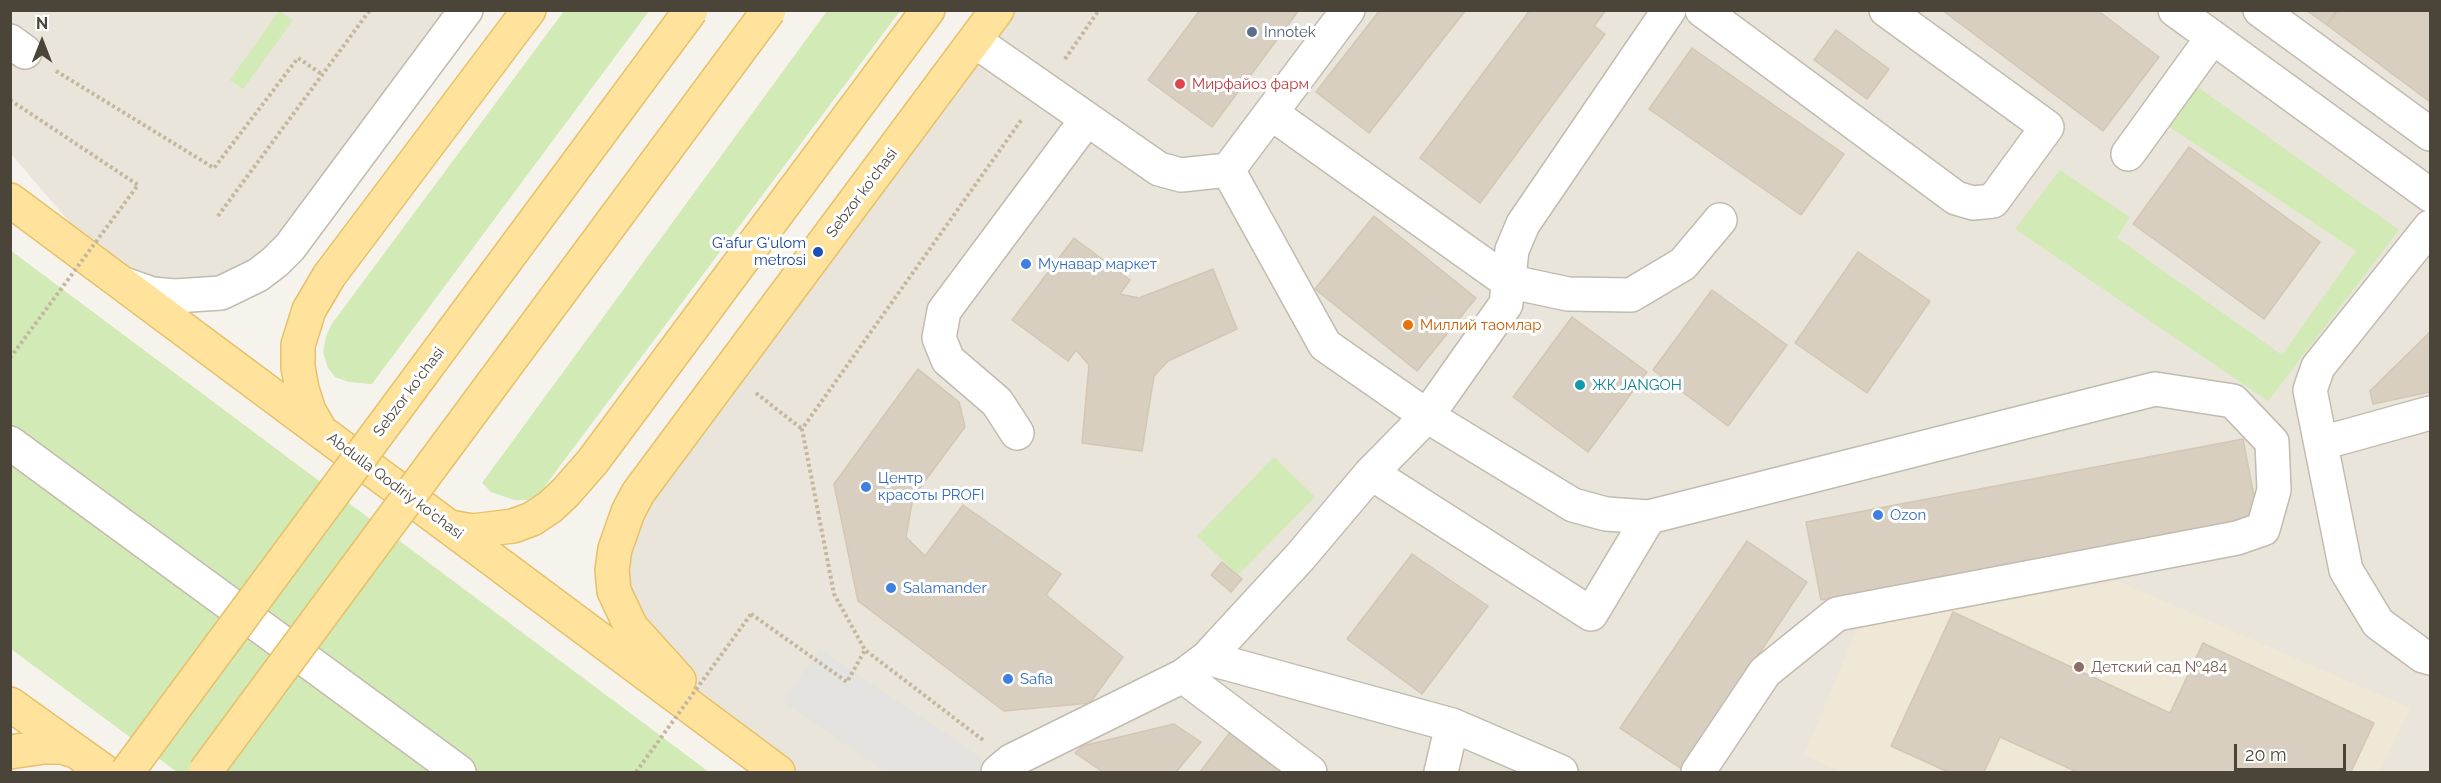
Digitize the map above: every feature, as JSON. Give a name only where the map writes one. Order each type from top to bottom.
[{"type":"main road","points":[[321,431],[309,411],[298,367],[298,345],[309,310],[318,291],[529,10]]},
{"type":"main road","name":"Sebzor ko‘chasi","points":[[127,772],[691,10]]},
{"type":"main road","points":[[205,772],[769,10]]},
{"type":"main road","points":[[450,527],[472,531],[513,526],[532,519],[566,492],[593,461],[928,10]]},
{"type":"main road","name":"Sebzor ko‘chasi","points":[[726,733],[631,627],[621,610],[614,591],[612,570],[620,531],[638,494],[997,10]]},
{"type":"main road","name":"Abdulla Qodiriy ko'chasi","points":[[10,200],[778,772]]},
{"type":"main road","points":[[10,704],[105,772]]},
{"type":"main road","points":[[10,752],[62,747],[75,752]]},
{"type":"street","points":[[122,283],[152,294],[175,296],[221,293],[249,280],[275,262],[290,247],[466,10]]},
{"type":"street","points":[[975,41],[1159,169],[1181,175],[1228,170],[1348,10]]},
{"type":"street","points":[[1004,767],[1195,667],[1300,557],[1371,473],[1427,416],[1506,304],[1512,250],[1522,224],[1669,10]]},
{"type":"street","points":[[1702,10],[1956,198],[1972,203],[1993,201],[2047,127],[1886,10]]},
{"type":"street","points":[[2175,10],[2430,195]]},
{"type":"street","points":[[2260,10],[2430,134]]},
{"type":"street","points":[[2128,154],[2212,38]]},
{"type":"street","points":[[1271,113],[1507,281],[1568,294],[1631,295],[1683,264],[1720,220]]},
{"type":"street","points":[[1017,433],[997,402],[948,360],[939,338],[944,311],[1087,119]]},
{"type":"street","points":[[1228,170],[1325,345],[1427,416],[1573,505],[1606,514],[1649,517],[2155,389],[2233,401],[2272,442],[2274,490],[2263,529],[2237,538],[1837,614],[1765,672],[1698,772]]},
{"type":"street","points":[[2430,227],[2319,367],[2310,390],[2346,570],[2378,623],[2423,656],[2430,658]]},
{"type":"street","points":[[2322,443],[2430,413]]},
{"type":"street","points":[[10,443],[459,772]]},
{"type":"street","points":[[1371,473],[1591,614],[1649,517]]},
{"type":"street","points":[[1195,667],[1452,725],[1561,772]]},
{"type":"street","points":[[1195,667],[1310,772]]},
{"type":"street","points":[[1441,772],[1452,725]]},
{"type":"path","points":[[218,216],[370,10]]},
{"type":"path","points":[[802,429],[1100,10]]},
{"type":"path","points":[[18,46],[214,168],[298,58],[323,75]]},
{"type":"path","points":[[10,100],[138,185],[10,358]]},
{"type":"path","points":[[754,391],[802,429],[834,594],[865,650],[1004,767]]},
{"type":"path","points":[[636,772],[751,614],[847,682],[865,650]]},
{"type":"shaded area","points":[[10,11],[466,11],[258,275],[122,283],[11,154]]},
{"type":"shaded area","points":[[997,11],[2430,11],[2430,772],[778,772],[631,627],[615,549]]},
{"type":"shaded area","name":"Детский сад №484","points":[[2117,581],[2410,708],[2380,772],[1841,772],[1804,755],[1858,627]]},
{"type":"shaded area","points":[[820,649],[971,751],[995,772],[885,772],[783,701]]},
{"type":"green space","points":[[279,11],[293,20],[243,89],[230,80]]},
{"type":"green space","points":[[564,11],[649,11],[372,384],[349,382],[335,377],[328,368],[323,352],[331,325]]},
{"type":"green space","points":[[827,11],[900,11],[539,494],[527,500],[514,500],[491,492],[482,483]]},
{"type":"green space","points":[[2192,83],[2399,230],[2268,401],[2015,229],[2060,170],[2130,217],[2117,238],[2282,355],[2356,251],[2168,126]]},
{"type":"green space","points":[[10,250],[709,772],[177,772],[11,649]]},
{"type":"green space","points":[[1274,457],[1315,497],[1238,575],[1197,536]]},
{"type":"building","points":[[1200,10],[1299,10],[1212,127],[1148,80]]},
{"type":"building","points":[[1380,10],[1466,10],[1369,133],[1316,92]]},
{"type":"building","points":[[1530,10],[1606,10],[1594,26],[1605,34],[1480,203],[1420,158]]},
{"type":"building","points":[[1942,10],[2097,10],[2159,57],[2103,131]]},
{"type":"building","points":[[2306,10],[2337,10],[2327,25]]},
{"type":"building","points":[[2338,10],[2430,10],[2430,102],[2327,25]]},
{"type":"building","points":[[1836,30],[1889,69],[1867,99],[1814,60]]},
{"type":"building","points":[[1692,48],[1844,154],[1801,215],[1649,109]]},
{"type":"building","points":[[2189,147],[2320,242],[2264,319],[2133,224]]},
{"type":"building","points":[[1374,216],[1476,298],[1417,371],[1315,289]]},
{"type":"building","points":[[1074,238],[1130,280],[1120,294],[1139,298],[1213,269],[1237,329],[1168,361],[1154,376],[1142,451],[1082,443],[1089,365],[1076,350],[1068,361],[1012,320]]},
{"type":"building","points":[[1858,252],[1930,301],[1867,393],[1795,343]]},
{"type":"building","points":[[1712,290],[1787,345],[1728,426],[1653,370]]},
{"type":"building","name":"ЖК JANGOH","points":[[1572,317],[1647,372],[1588,452],[1513,397]]},
{"type":"building","points":[[2430,332],[2430,392],[2373,404],[2370,391]]},
{"type":"building","points":[[918,369],[959,402],[965,427],[913,497],[906,537],[925,556],[963,505],[1061,574],[1046,595],[1123,657],[1090,703],[1004,711],[858,601],[834,484]]},
{"type":"building","points":[[2243,439],[2258,517],[1821,600],[1806,522]]},
{"type":"building","points":[[1747,541],[1807,582],[1682,769],[1620,728]]},
{"type":"building","points":[[1412,554],[1488,606],[1422,694],[1347,639]]},
{"type":"building","points":[[1222,562],[1242,579],[1231,592],[1211,575]]},
{"type":"building","points":[[1953,612],[2170,713],[2203,643],[2374,723],[2351,772],[2077,772],[2000,737],[1984,772],[1948,772],[1891,746]]},
{"type":"building","points":[[1174,724],[1201,742],[1176,772],[1103,772],[1075,753],[1082,746]]},
{"type":"building","points":[[1232,730],[1290,772],[1200,772]]},
{"type":"place","name":"Innotek","points":[[1252,32]]},
{"type":"place","name":"Мирфайоз фарм","points":[[1180,84]]},
{"type":"place","name":"G'afur G'ulom metrosi","points":[[818,252]]},
{"type":"place","name":"Мунавар маркет","points":[[1026,264]]},
{"type":"place","name":"Миллий таомлар","points":[[1408,325]]},
{"type":"place","name":"ЖК JANGOH","points":[[1580,385]]},
{"type":"place","name":"Центр красоты PROFI","points":[[866,487]]},
{"type":"place","name":"Ozon","points":[[1878,515]]},
{"type":"place","name":"Salamander","points":[[891,588]]},
{"type":"place","name":"Детский сад №484","points":[[2079,667]]},
{"type":"place","name":"Safia","points":[[1008,679]]}]
